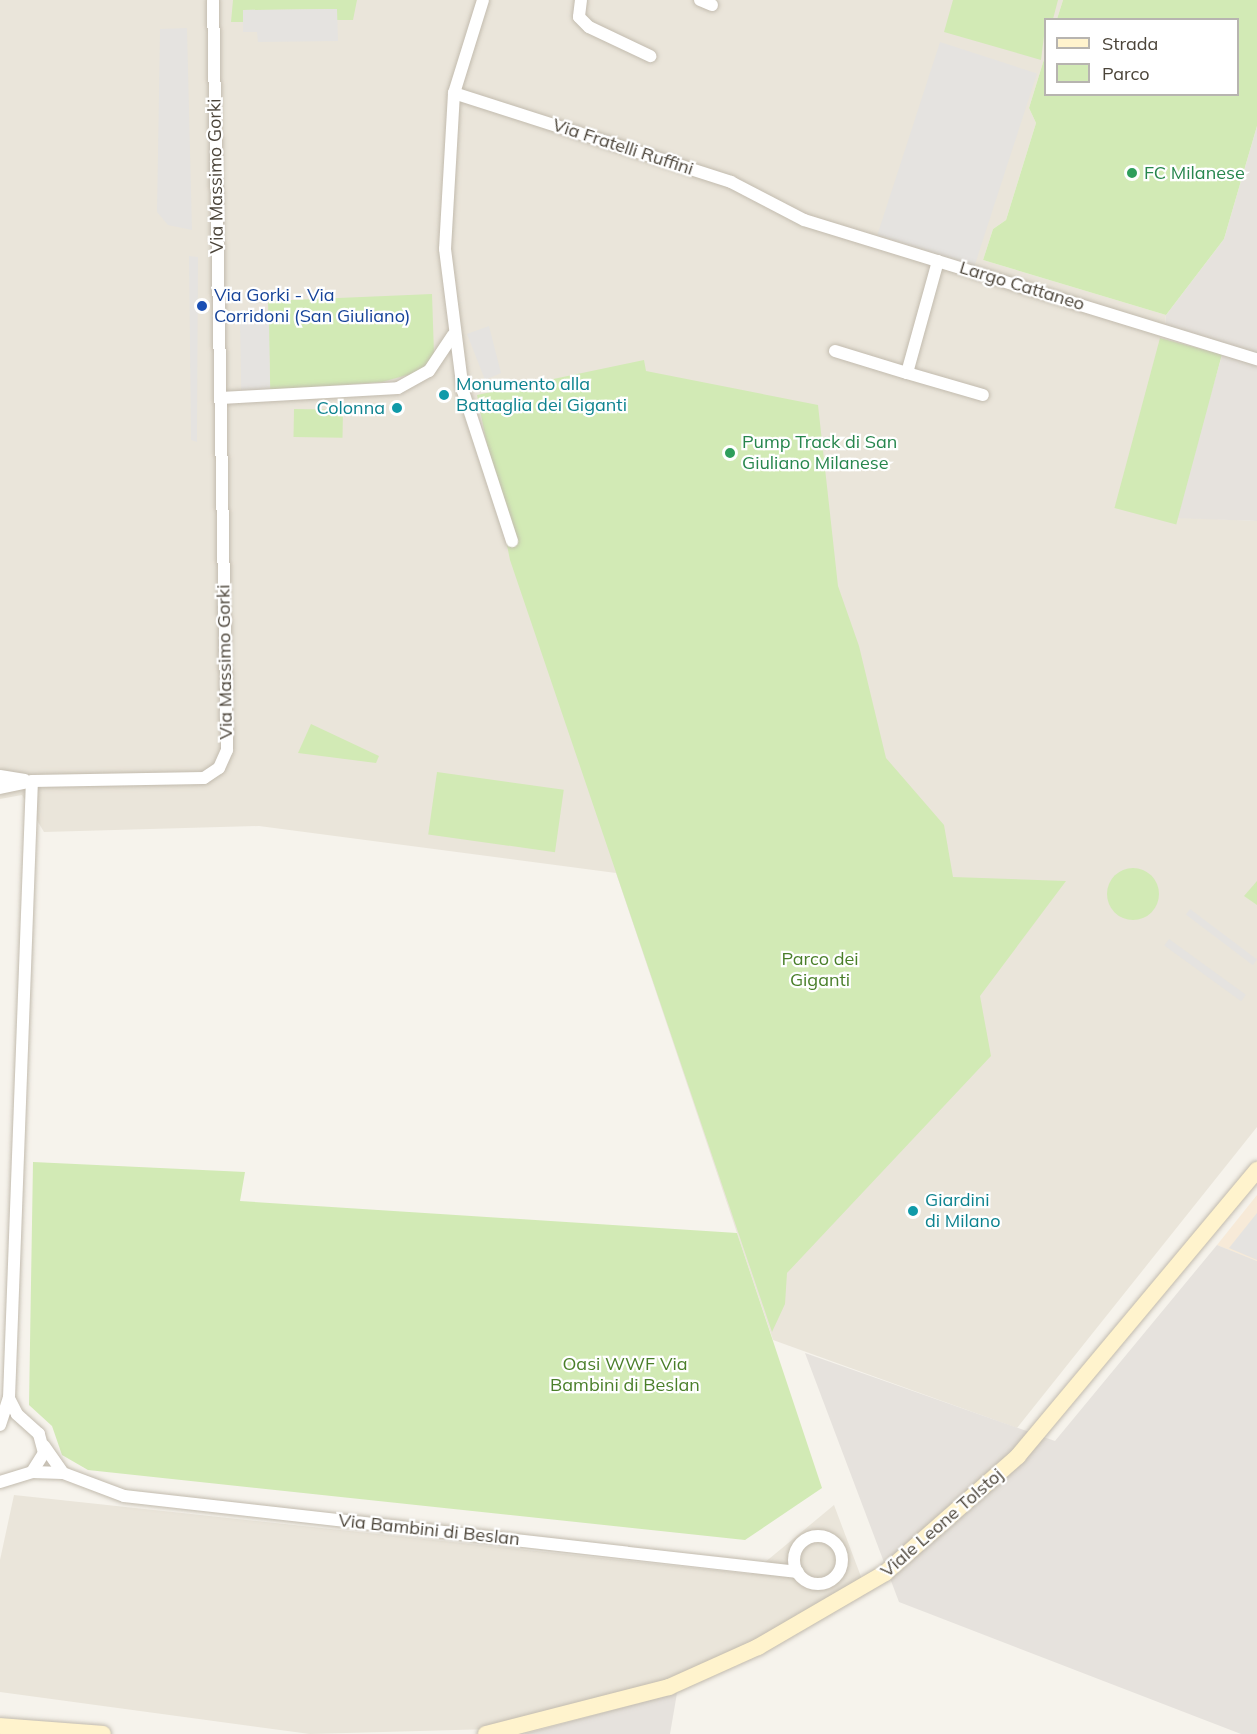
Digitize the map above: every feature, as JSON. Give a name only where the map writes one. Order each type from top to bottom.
[{"type":"street","name":"Via Massimo Gorki","points":[[32,781],[204,778],[224,760],[221,398],[213,0]]},
{"type":"street","points":[[483,0],[454,93],[444,211],[453,335],[463,391],[512,541]]},
{"type":"street","points":[[581,0],[579,17],[589,27],[650,56]]},
{"type":"street","name":"Via Fratelli Ruffini","points":[[454,93],[721,178],[786,213]]},
{"type":"street","name":"Largo Cattaneo","points":[[786,213],[1257,359]]},
{"type":"street","points":[[907,373],[939,261]]},
{"type":"street","points":[[221,398],[395,388],[429,371],[453,335]]},
{"type":"street","points":[[835,351],[983,395]]},
{"type":"street","points":[[0,776],[32,781]]},
{"type":"street","points":[[0,788],[32,781]]},
{"type":"street","points":[[32,781],[9,1398],[0,1427],[18,1423],[32,1427]]},
{"type":"street","name":"Viale Leone Tolstoj","points":[[486,1734],[582,1713],[679,1683],[790,1631],[893,1568],[1018,1456],[1257,1170]]},
{"type":"street","points":[[9,1398],[63,1473]]},
{"type":"street","points":[[0,1482],[32,1472],[42,1460],[43,1444]]},
{"type":"street","points":[[0,1471],[19,1477]]},
{"type":"street","name":"Via Bambini di Beslan","points":[[32,1472],[63,1473],[124,1496],[798,1572]]},
{"type":"street","points":[[0,1726],[23,1730],[103,1734]]},
{"type":"street","points":[[0,1732],[23,1730]]},
{"type":"shaded area","points":[[0,0],[1063,0],[1057,18],[1044,18],[1044,59],[1029,108],[1036,123],[1006,220],[993,229],[983,260],[1166,315],[1165,326],[1225,345],[1174,517],[1257,521],[1257,1127],[1017,1428],[773,1340],[616,873],[259,826],[44,832],[22,795],[0,799]]},
{"type":"shaded area","points":[[337,9],[338,41],[258,42],[257,32],[243,32],[243,10]]},
{"type":"shaded area","points":[[187,28],[192,230],[168,225],[157,212],[160,29]]},
{"type":"shaded area","points":[[940,42],[1037,74],[974,267],[877,235]]},
{"type":"shaded area","points":[[1257,126],[1257,521],[1174,518],[1225,345],[1165,326],[1166,315],[1224,239]]},
{"type":"shaded area","points":[[189,256],[198,257],[197,442],[191,440]]},
{"type":"shaded area","points":[[269,321],[270,390],[241,390],[240,322]]},
{"type":"shaded area","points":[[489,326],[501,373],[485,380],[467,334]]},
{"type":"shaded area","points":[[1190,909],[1257,959],[1253,965],[1186,915]]},
{"type":"shaded area","points":[[1169,939],[1246,995],[1241,1001],[1164,945]]},
{"type":"shaded area","points":[[1257,1195],[1257,1261],[1217,1245]]},
{"type":"shaded area","points":[[1257,1213],[1257,1260],[1229,1248]]},
{"type":"shaded area","points":[[1217,1245],[1257,1261],[1257,1734],[1241,1734],[899,1602],[805,1353],[1055,1441]]},
{"type":"shaded area","points":[[14,1495],[751,1574],[834,1505],[863,1582],[789,1627],[669,1681],[492,1729],[310,1734],[0,1692],[0,1560]]},
{"type":"shaded area","points":[[677,1693],[670,1734],[524,1734]]},
{"type":"green space","points":[[233,0],[357,0],[353,20],[337,20],[337,9],[243,10],[243,22],[231,22]]},
{"type":"green space","points":[[953,0],[1058,0],[1053,18],[1044,18],[1041,60],[944,32]]},
{"type":"green space","name":"FC Milanese","points":[[1063,0],[1257,0],[1257,126],[1224,239],[1166,315],[983,260],[993,229],[1006,220],[1036,123],[1029,108],[1044,59],[1044,96],[1239,96],[1239,18],[1057,18]]},
{"type":"green space","points":[[432,294],[434,354],[422,371],[382,382],[270,390],[268,301]]},
{"type":"green space","points":[[1160,338],[1222,355],[1176,525],[1114,508]]},
{"type":"green space","name":"Parco dei Giganti","points":[[644,360],[646,371],[818,405],[838,586],[859,646],[886,758],[944,825],[953,877],[1066,881],[980,996],[991,1056],[787,1273],[785,1304],[772,1332],[510,560],[477,395]]},
{"type":"green space","points":[[294,409],[343,410],[343,438],[294,437]]},
{"type":"green space","points":[[311,724],[379,756],[376,763],[298,753]]},
{"type":"green space","points":[[437,772],[564,790],[555,852],[428,834]]},
{"type":"green space","points":[[1128,868],[1138,868],[1152,875],[1159,894],[1152,913],[1138,920],[1128,920],[1118,916],[1111,909],[1107,899],[1107,889],[1111,879],[1118,872]]},
{"type":"green space","points":[[1257,881],[1257,905],[1244,896]]},
{"type":"green space","name":"Oasi WWF Via Bambini di Beslan","points":[[33,1162],[245,1172],[240,1201],[737,1233],[822,1488],[745,1540],[88,1470],[62,1455],[52,1426],[29,1405]]},
{"type":"place","name":"FC Milanese","points":[[1132,173]]},
{"type":"place","name":"Via Gorki - Via Corridoni (San Giuliano)","points":[[202,306]]},
{"type":"place","name":"Monumento alla Battaglia dei Giganti","points":[[444,395]]},
{"type":"place","name":"Colonna","points":[[397,408]]},
{"type":"place","name":"Pump Track di San Giuliano Milanese","points":[[730,453]]},
{"type":"place","name":"Giardini di Milano","points":[[913,1211]]}]
